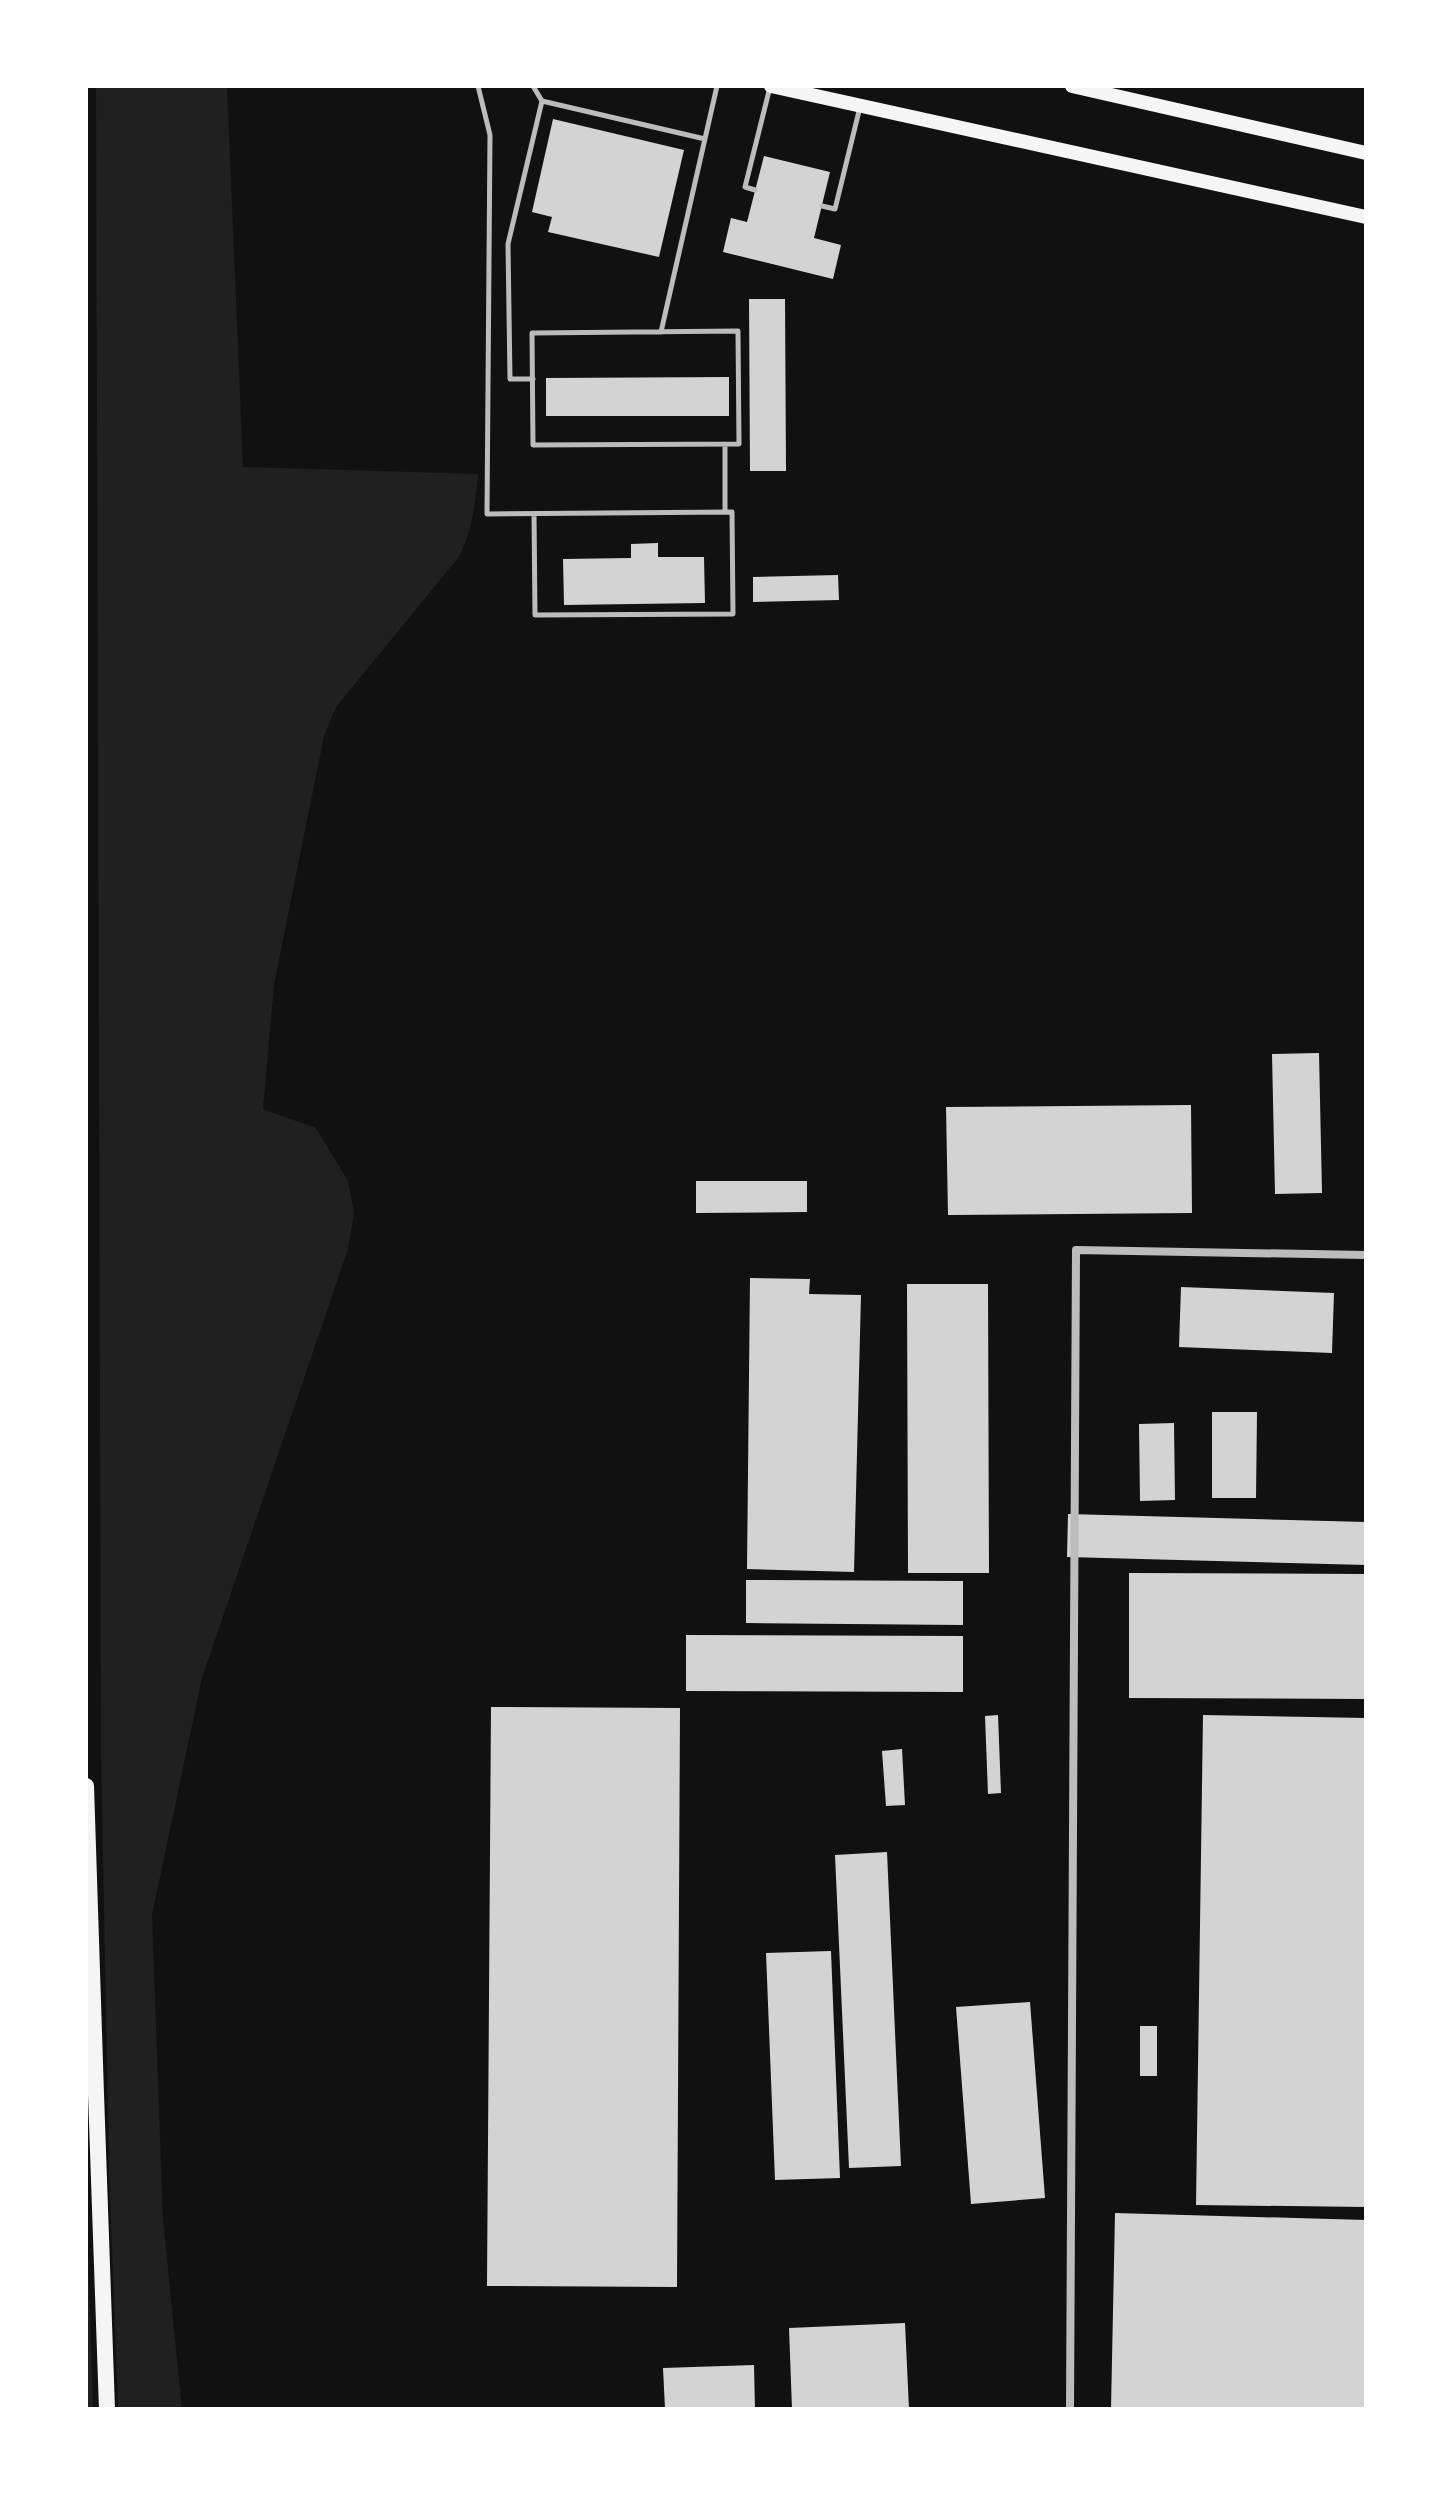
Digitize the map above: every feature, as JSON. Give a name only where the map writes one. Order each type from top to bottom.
[{"type":"highway","points":[[86,1786],[107,2409]]},
{"type":"main road","points":[[770,86],[1366,217]]},
{"type":"main road","points":[[1072,86],[1366,153]]},
{"type":"street","points":[[1070,2409],[1076,1250],[1366,1255]]},
{"type":"lane","points":[[478,86],[490,135],[487,514],[732,512],[733,614],[535,615],[534,514]]},
{"type":"lane","points":[[533,86],[542,101],[508,244],[510,379],[533,379]]},
{"type":"lane","points":[[661,332],[717,86]]},
{"type":"lane","points":[[755,190],[745,187],[770,86]]},
{"type":"lane","points":[[542,101],[705,139]]},
{"type":"lane","points":[[822,206],[835,209],[861,106]]},
{"type":"lane","points":[[738,331],[739,444],[533,445],[532,333],[661,332],[738,331]]},
{"type":"lane","points":[[725,444],[725,512]]},
{"type":"shaded area","points":[[96,86],[227,86],[243,467],[478,474],[470,527],[458,558],[336,707],[324,736],[274,985],[263,1109],[316,1128],[348,1181],[354,1213],[348,1249],[202,1678],[152,1915],[163,2218],[182,2409],[118,2409],[109,2167],[101,1754]]},
{"type":"shaded area","points":[[86,2186],[93,2409],[86,2409]]},
{"type":"building","points":[[553,119],[684,150],[659,257],[548,232],[552,217],[532,212]]},
{"type":"building","points":[[764,156],[830,172],[814,238],[841,245],[833,279],[723,252],[731,218],[747,222]]},
{"type":"building","points":[[749,299],[785,299],[786,471],[750,471]]},
{"type":"building","points":[[729,377],[729,416],[546,416],[546,378]]},
{"type":"building","points":[[658,543],[658,557],[704,557],[705,603],[564,605],[563,559],[631,558],[631,544]]},
{"type":"building","points":[[838,575],[839,600],[753,602],[753,577]]},
{"type":"building","points":[[1319,1053],[1322,1193],[1275,1194],[1272,1054]]},
{"type":"building","points":[[1191,1105],[1192,1213],[948,1215],[946,1107]]},
{"type":"building","points":[[696,1181],[807,1181],[807,1212],[696,1213]]},
{"type":"building","points":[[750,1278],[810,1279],[809,1294],[861,1295],[854,1572],[747,1569]]},
{"type":"building","points":[[907,1284],[988,1284],[989,1573],[908,1573]]},
{"type":"building","points":[[1181,1287],[1334,1293],[1332,1353],[1179,1347]]},
{"type":"building","points":[[1212,1412],[1257,1412],[1256,1498],[1212,1498]]},
{"type":"building","points":[[1174,1423],[1175,1500],[1140,1501],[1139,1424]]},
{"type":"building","points":[[1068,1514],[1366,1522],[1366,1565],[1067,1557]]},
{"type":"building","points":[[1129,1573],[1366,1574],[1366,1699],[1129,1698]]},
{"type":"building","points":[[746,1580],[963,1581],[963,1625],[746,1623]]},
{"type":"building","points":[[686,1635],[963,1636],[963,1692],[686,1691]]},
{"type":"building","points":[[491,1707],[680,1708],[677,2287],[487,2286]]},
{"type":"building","points":[[998,1715],[1001,1793],[988,1794],[985,1716]]},
{"type":"building","points":[[1203,1715],[1366,1718],[1366,2207],[1196,2205]]},
{"type":"building","points":[[902,1749],[905,1805],[886,1806],[882,1751]]},
{"type":"building","points":[[887,1852],[901,2166],[849,2168],[835,1855]]},
{"type":"building","points":[[831,1951],[840,2178],[775,2180],[766,1953]]},
{"type":"building","points":[[1030,2002],[1045,2198],[971,2204],[956,2007]]},
{"type":"building","points":[[1140,2026],[1157,2026],[1157,2076],[1140,2076]]},
{"type":"building","points":[[1115,2213],[1366,2220],[1366,2409],[1111,2409]]},
{"type":"building","points":[[905,2323],[909,2409],[792,2409],[789,2328]]},
{"type":"building","points":[[754,2365],[755,2409],[665,2409],[663,2368]]}]
